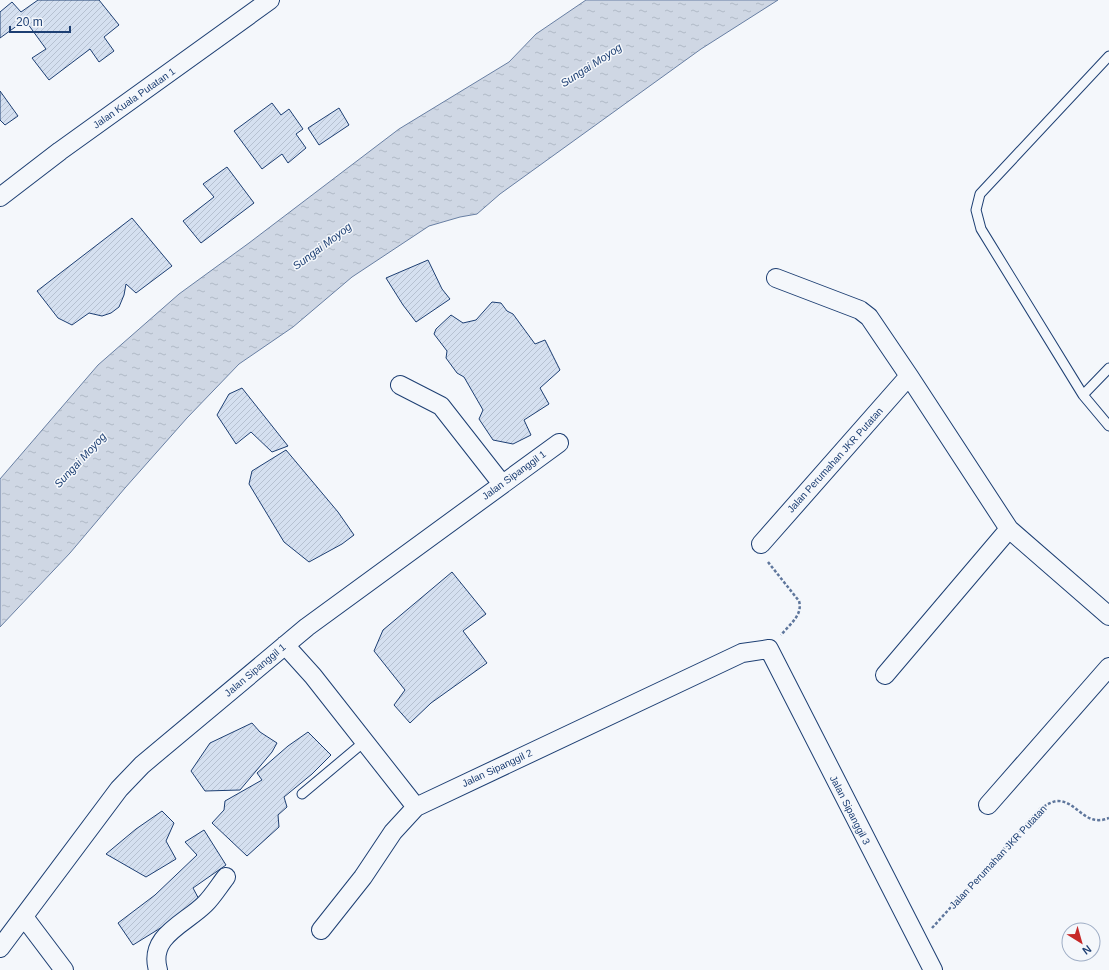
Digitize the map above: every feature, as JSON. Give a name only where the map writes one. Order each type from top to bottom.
[{"type":"street","name":"Jalan Kuala Putatan 1","points":[[0,197],[66,146],[270,0]]},
{"type":"street","points":[[776,278],[860,310],[869,317],[1009,529],[1109,616]]},
{"type":"street","name":"Jalan Perumahan JKR Putatan","points":[[761,544],[909,376]]},
{"type":"street","points":[[400,386],[441,406],[502,484]]},
{"type":"street","name":"Jalan Sipanggil 1","points":[[0,948],[119,789],[142,765],[285,645],[559,443]]},
{"type":"street","points":[[885,675],[1009,529]]},
{"type":"street","points":[[285,645],[313,676],[416,807],[393,832],[363,877],[321,930]]},
{"type":"street","name":"Jalan Sipanggil 2","points":[[416,807],[742,653],[769,649]]},
{"type":"street","name":"Jalan Sipanggil 3","points":[[769,649],[933,970]]},
{"type":"street","points":[[988,805],[1109,667]]},
{"type":"street","points":[[158,970],[156,957],[158,947],[174,928],[194,914],[206,903],[226,876]]},
{"type":"street","points":[[24,917],[64,970]]},
{"type":"lane","points":[[1109,56],[980,194],[976,210],[981,229],[1083,395],[1109,426]]},
{"type":"lane","points":[[1083,395],[1109,368]]},
{"type":"lane","points":[[302,794],[364,742]]},
{"type":"path","points":[[761,544],[761,551],[765,558],[799,601],[801,607],[799,614],[769,649]]},
{"type":"path","name":"Jalan Perumahan JKR Putatan","points":[[918,943],[1044,806],[1058,801],[1066,803],[1092,820],[1103,821],[1109,818]]},
{"type":"water","name":"Sungai Moyog","points":[[586,0],[778,0],[701,49],[500,194],[477,214],[460,217],[429,226],[352,277],[293,327],[239,364],[187,418],[70,553],[0,627],[0,479],[98,365],[179,294],[399,129],[509,62],[536,34]]},
{"type":"building","points":[[38,0],[99,0],[119,25],[104,37],[114,51],[99,62],[90,49],[49,80],[32,58],[46,49],[25,20],[0,38],[0,12],[12,2],[21,12]]},
{"type":"building","points":[[0,91],[18,116],[5,125],[0,120]]},
{"type":"building","points":[[272,103],[281,115],[289,109],[303,129],[296,134],[306,148],[288,163],[282,154],[262,169],[234,131]]},
{"type":"building","points":[[339,108],[349,125],[319,145],[308,128]]},
{"type":"building","points":[[227,167],[254,203],[201,243],[183,221],[214,197],[203,184]]},
{"type":"building","points":[[132,218],[172,266],[136,293],[126,284],[124,295],[119,307],[111,313],[102,316],[89,313],[72,325],[58,318],[37,291]]},
{"type":"building","points":[[428,260],[442,289],[450,299],[416,322],[386,278]]},
{"type":"building","points":[[492,302],[501,303],[507,311],[513,314],[535,344],[545,340],[560,370],[540,388],[549,404],[524,420],[531,435],[513,444],[493,440],[479,419],[483,410],[464,377],[457,373],[446,358],[447,351],[434,334],[436,329],[451,315],[463,323],[476,320]]},
{"type":"building","points":[[242,388],[288,446],[272,452],[251,432],[236,444],[217,415],[229,394]]},
{"type":"building","points":[[286,450],[338,512],[354,535],[342,544],[309,562],[284,542],[249,484],[252,471]]},
{"type":"building","points":[[452,572],[486,614],[463,631],[487,663],[431,703],[410,723],[394,705],[405,690],[374,651],[383,630]]},
{"type":"building","points":[[252,723],[260,732],[277,743],[272,752],[240,790],[205,791],[191,771],[210,743]]},
{"type":"building","points":[[308,732],[331,755],[312,774],[284,797],[287,807],[278,815],[279,827],[247,856],[212,823],[224,810],[225,801],[262,780],[257,773],[288,746]]},
{"type":"building","points":[[162,811],[174,823],[166,841],[176,859],[146,877],[106,854],[136,829]]},
{"type":"building","points":[[204,830],[226,865],[193,888],[201,903],[133,945],[118,923],[155,895],[197,855],[185,842]]}]
